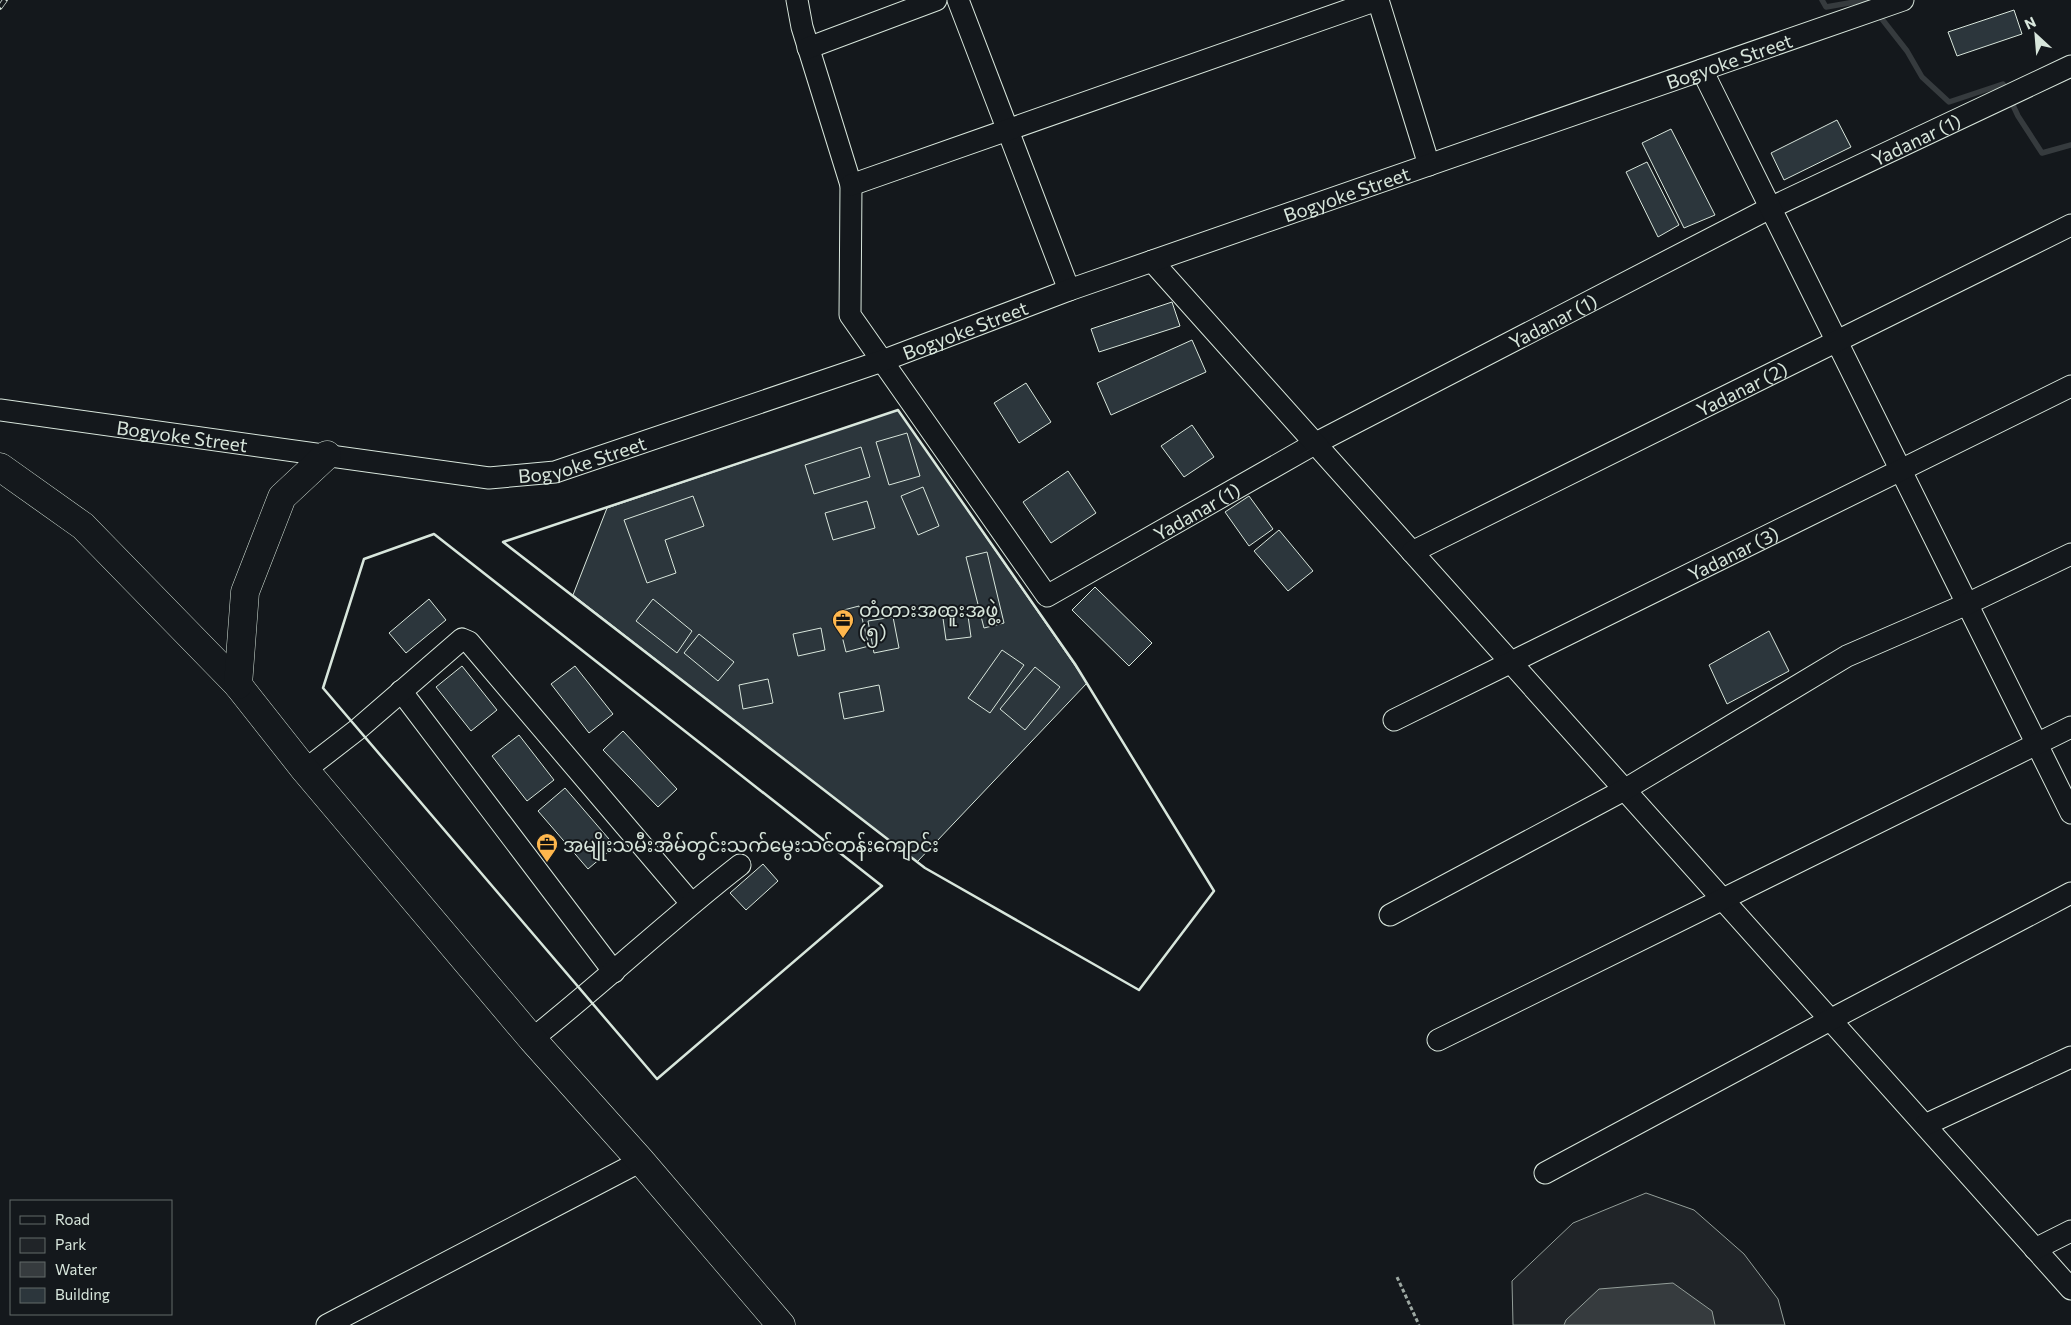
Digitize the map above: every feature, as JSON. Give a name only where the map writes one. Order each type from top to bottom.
[{"type":"main road","points":[[238,685],[245,592],[248,583],[282,498],[327,455]]},
{"type":"main road","points":[[0,467],[83,526],[238,685],[305,770],[532,1039],[641,1161],[781,1325]]},
{"type":"street","points":[[797,0],[808,48],[851,186],[850,315],[882,361]]},
{"type":"street","points":[[808,48],[936,0]]},
{"type":"street","points":[[958,0],[1069,290]]},
{"type":"street","points":[[851,186],[1377,0],[1429,165]]},
{"type":"street","name":"Bogyoke Street","points":[[0,410],[490,478],[555,472],[882,361],[1069,290],[1895,3]]},
{"type":"street","name":"Yadanar (1)","points":[[882,361],[1047,596],[1316,443],[1770,208],[2071,66]]},
{"type":"street","points":[[1702,70],[2071,813]]},
{"type":"street","name":"Yadanar (2)","points":[[1412,552],[2071,225]]},
{"type":"street","points":[[1152,261],[2071,1289]]},
{"type":"street","name":"Yadanar (3)","points":[[1394,720],[2071,386]]},
{"type":"street","points":[[1390,915],[1624,790],[1847,656],[1968,604],[2071,554]]},
{"type":"street","points":[[305,770],[462,639],[469,642],[691,903]]},
{"type":"street","points":[[401,691],[614,972]]},
{"type":"street","points":[[1438,1040],[2071,727]]},
{"type":"street","points":[[532,1039],[614,972],[691,903],[740,865]]},
{"type":"street","points":[[1545,1173],[2071,893]]},
{"type":"street","points":[[1925,1125],[2071,1057]]},
{"type":"street","points":[[327,1325],[641,1161]]},
{"type":"street","points":[[2035,1249],[2071,1231]]},
{"type":"path","points":[[1397,1277],[1419,1325]]},
{"type":"green space","points":[[1646,1193],[1694,1210],[1744,1254],[1778,1299],[1785,1325],[1513,1325],[1512,1281],[1573,1223]]},
{"type":"water","points":[[1673,1283],[1712,1311],[1715,1325],[1564,1325],[1566,1320],[1599,1289]]},
{"type":"building","points":[[2014,10],[2022,34],[1957,56],[1948,32]]},
{"type":"building","points":[[1837,120],[1851,147],[1784,180],[1771,153]]},
{"type":"building","points":[[1671,129],[1715,215],[1684,228],[1642,143]]},
{"type":"building","points":[[1647,162],[1679,225],[1658,237],[1626,172]]},
{"type":"building","points":[[1172,302],[1180,326],[1099,352],[1091,329]]},
{"type":"building","points":[[1192,340],[1206,372],[1111,415],[1097,383]]},
{"type":"building","points":[[1026,383],[1051,422],[1019,443],[994,403]]},
{"type":"building","name":"တံတားအထူးအဖွဲ့ (၅)","points":[[898,410],[1087,683],[917,862],[573,595],[607,508]]},
{"type":"building","points":[[1192,425],[1214,457],[1184,477],[1161,446]]},
{"type":"building","points":[[907,433],[920,476],[889,485],[876,442]]},
{"type":"building","points":[[861,447],[870,477],[814,494],[805,465]]},
{"type":"building","points":[[1068,471],[1096,513],[1051,543],[1023,502]]},
{"type":"building","points":[[923,487],[939,526],[918,535],[901,496]]},
{"type":"building","points":[[693,496],[704,526],[665,540],[676,573],[647,583],[624,520]]},
{"type":"building","points":[[1249,496],[1273,529],[1249,546],[1225,512]]},
{"type":"building","points":[[867,501],[875,528],[833,540],[825,513]]},
{"type":"building","points":[[1279,530],[1313,571],[1288,591],[1254,551]]},
{"type":"building","points":[[987,552],[1004,623],[984,628],[966,557]]},
{"type":"building","points":[[1095,587],[1152,643],[1129,666],[1072,610]]},
{"type":"building","points":[[429,599],[446,620],[406,653],[389,633]]},
{"type":"building","points":[[653,599],[692,631],[677,653],[636,621]]},
{"type":"building","points":[[859,606],[869,646],[846,652],[836,612]]},
{"type":"building","points":[[967,609],[971,637],[946,640],[942,611]]},
{"type":"building","points":[[893,617],[899,648],[874,653],[868,621]]},
{"type":"building","points":[[821,628],[825,650],[798,656],[793,634]]},
{"type":"building","points":[[1769,631],[1789,671],[1727,704],[1709,665]]},
{"type":"building","points":[[699,634],[734,662],[718,681],[684,653]]},
{"type":"building","points":[[1002,650],[1024,665],[990,713],[968,698]]},
{"type":"building","points":[[462,666],[497,710],[471,731],[436,687]]},
{"type":"building","points":[[575,666],[613,714],[589,733],[551,684]]},
{"type":"building","points":[[1035,667],[1060,687],[1025,730],[1000,709]]},
{"type":"building","points":[[768,679],[773,703],[743,709],[739,685]]},
{"type":"building","points":[[879,685],[884,711],[844,719],[839,693]]},
{"type":"building","points":[[623,731],[677,789],[658,807],[603,750]]},
{"type":"building","points":[[519,735],[554,780],[527,801],[492,756]]},
{"type":"building","points":[[565,788],[615,846],[588,869],[538,811]]},
{"type":"building","points":[[763,864],[778,881],[746,910],[730,893]]},
{"type":"waterway","points":[[1822,0],[1826,7],[1866,0]]},
{"type":"waterway","points":[[1878,14],[1907,51],[1922,77],[1949,102],[2003,84],[2018,116],[2042,153],[2071,145]]},
{"type":"railway","points":[[0,7],[5,0]]},
{"type":"wall","points":[[898,410],[1075,664],[1214,891],[1139,990],[925,868],[503,542],[898,410]]},
{"type":"wall","points":[[434,534],[882,886],[657,1079],[323,688],[364,559],[434,534]]},
{"type":"place","name":"တံတားအထူးအဖွဲ့ (၅)","points":[[843,639]]},
{"type":"place","name":"အမျိုးသမီးအိမ်တွင်းသက်မွေးသင်တန်းကျောင်း","points":[[547,863]]}]
